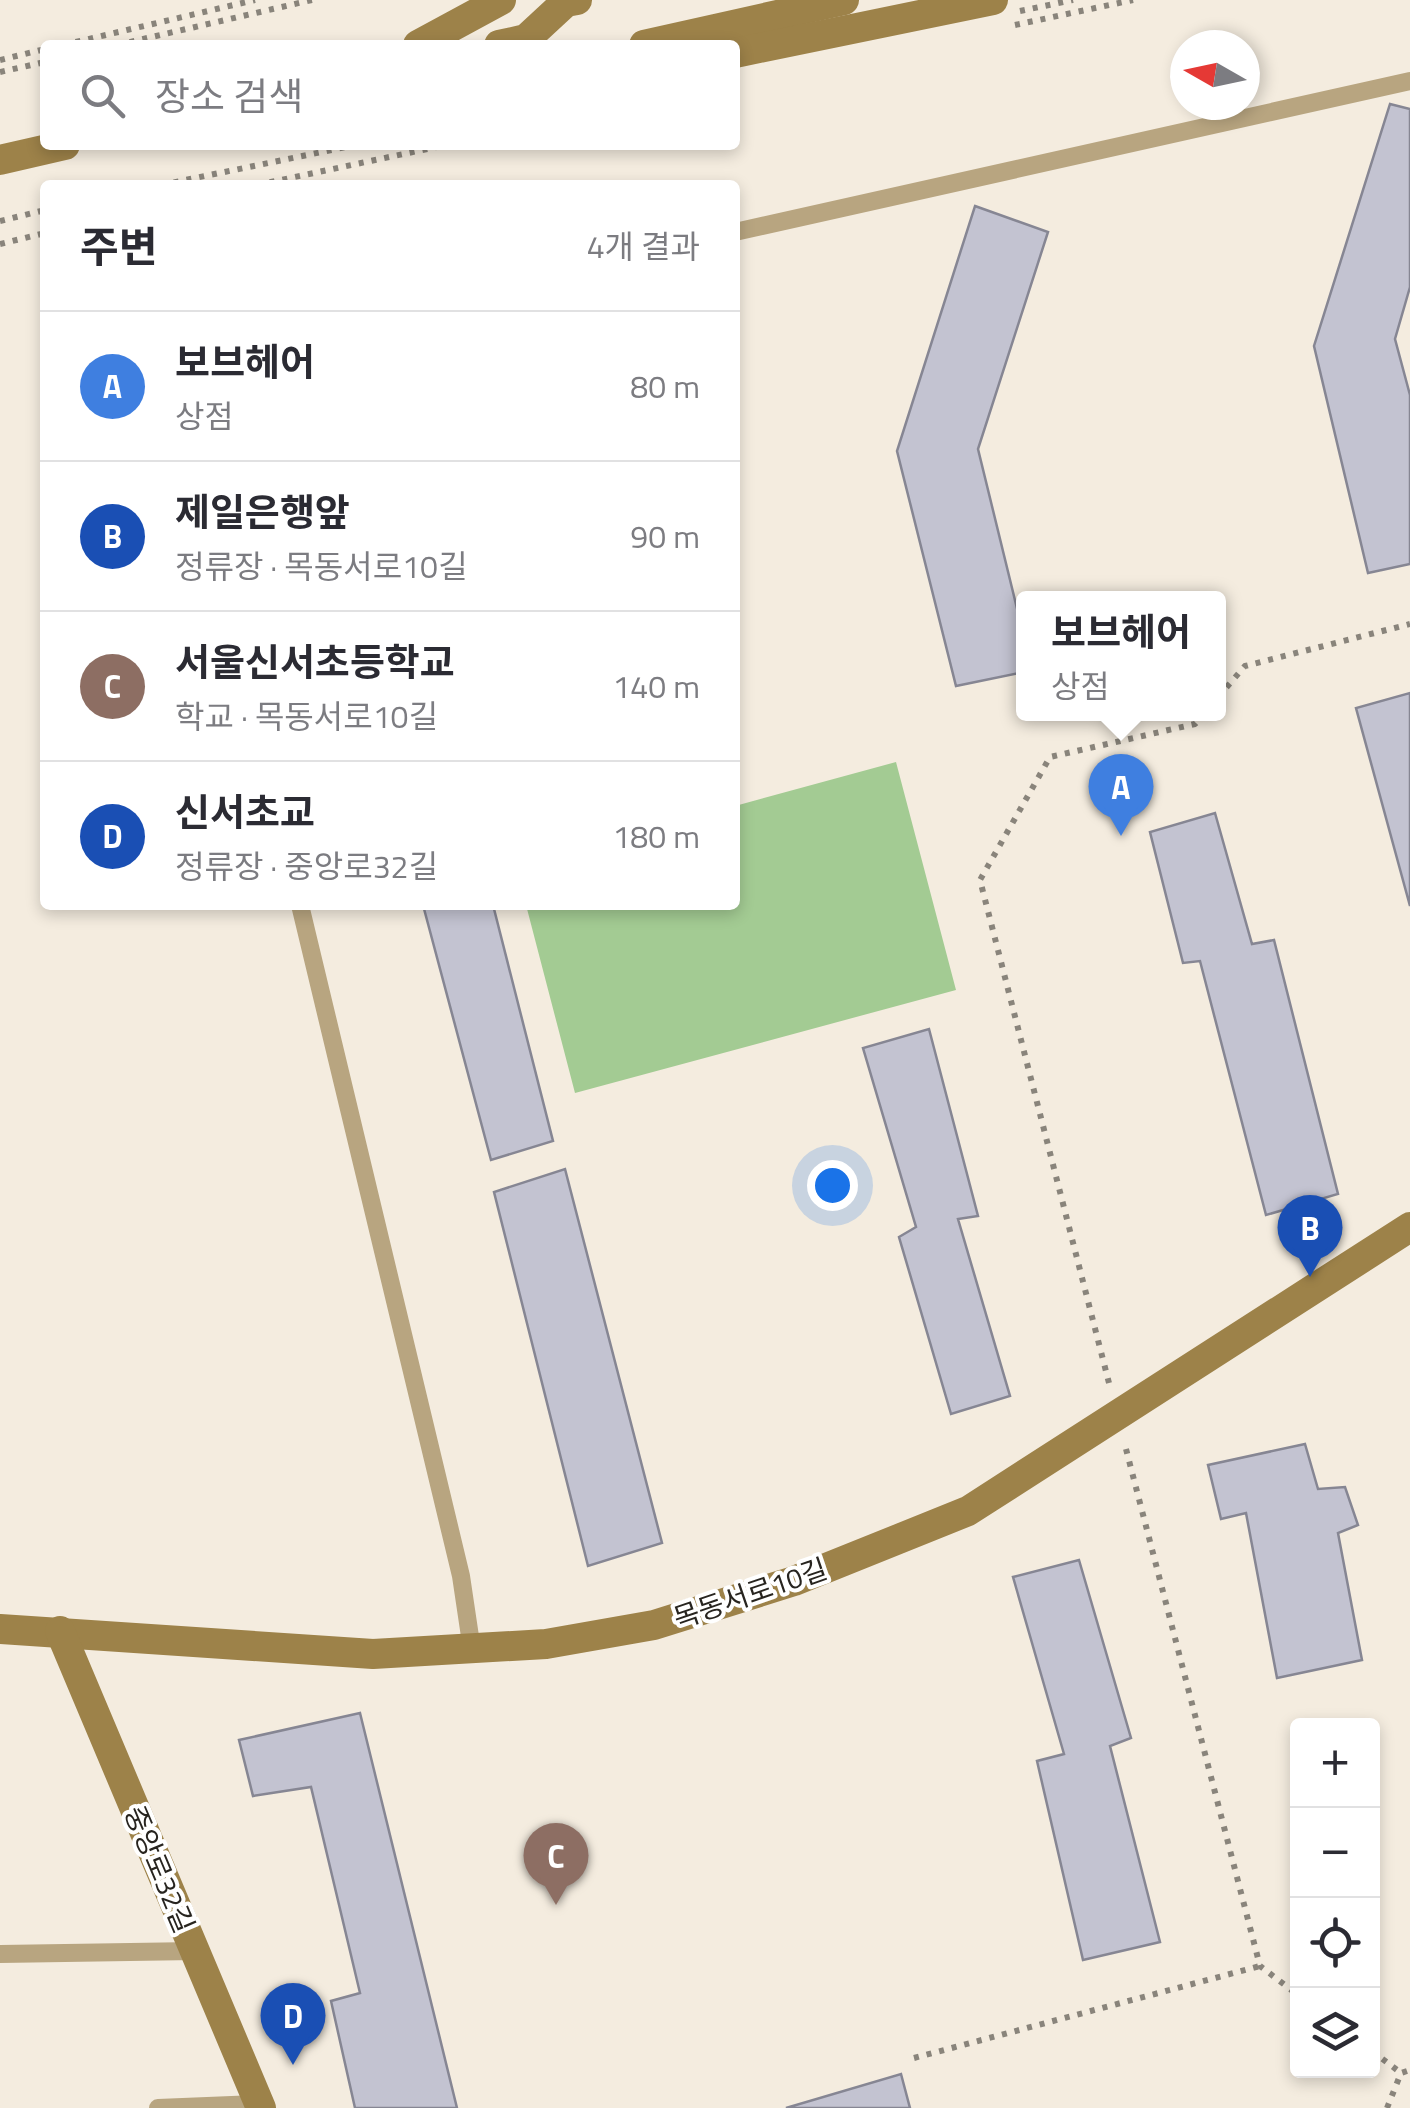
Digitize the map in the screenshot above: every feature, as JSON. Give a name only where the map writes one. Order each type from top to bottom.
[{"type":"street","points":[[427,40],[502,0]]},
{"type":"street","points":[[525,40],[566,2],[577,0]]},
{"type":"street","points":[[666,40],[844,0]]},
{"type":"street","points":[[740,52],[993,0]]},
{"type":"street","points":[[0,160],[43,150]]},
{"type":"street","name":"목동서로10길","points":[[0,1628],[373,1654],[546,1644],[654,1625],[794,1582],[968,1511],[1410,1226]]},
{"type":"street","name":"중앙로32길","points":[[60,1630],[260,2106]]},
{"type":"lane","points":[[740,231],[1410,81]]},
{"type":"lane","points":[[301,910],[461,1576],[472,1650]]},
{"type":"lane","points":[[0,1954],[195,1951]]},
{"type":"lane","points":[[158,2108],[260,2106]]},
{"type":"path","points":[[83,40],[255,0]]},
{"type":"path","points":[[140,40],[312,0]]},
{"type":"path","points":[[0,60],[40,50]]},
{"type":"path","points":[[0,72],[40,63]]},
{"type":"path","points":[[185,180],[332,150]]},
{"type":"path","points":[[281,180],[422,150]]},
{"type":"path","points":[[0,222],[40,211]]},
{"type":"path","points":[[0,244],[40,234]]},
{"type":"path","points":[[1226,688],[1245,666],[1410,624]]},
{"type":"path","points":[[1198,721],[1050,758],[980,880],[1260,1966],[1290,1989]]},
{"type":"path","points":[[914,2058],[1260,1966]]},
{"type":"path","points":[[1380,2057],[1401,2073]]},
{"type":"path","points":[[1386,2108],[1401,2073],[1410,2070]]},
{"type":"green space","points":[[896,762],[956,990],[575,1093],[527,910],[740,910],[740,805]]},
{"type":"building","points":[[1390,104],[1410,109],[1410,287],[1395,339],[1410,395],[1410,564],[1368,573],[1314,346]]},
{"type":"building","points":[[975,206],[1048,232],[978,449],[1016,604],[1016,674],[956,686],[897,451]]},
{"type":"building","points":[[1410,693],[1410,906],[1356,708]]},
{"type":"building","points":[[1215,813],[1252,944],[1274,940],[1338,1194],[1266,1215],[1200,961],[1183,963],[1150,832]]},
{"type":"building","points":[[424,910],[494,910],[553,1141],[491,1160]]},
{"type":"building","points":[[929,1029],[978,1216],[958,1219],[1010,1396],[951,1414],[899,1237],[916,1227],[863,1048]]},
{"type":"building","points":[[565,1169],[662,1543],[588,1566],[494,1192]]},
{"type":"building","points":[[1305,1444],[1318,1489],[1345,1487],[1358,1525],[1338,1533],[1362,1660],[1277,1678],[1246,1513],[1221,1519],[1208,1465]]},
{"type":"building","points":[[1079,1560],[1131,1738],[1110,1746],[1160,1942],[1083,1960],[1037,1761],[1064,1754],[1013,1577]]},
{"type":"building","points":[[360,1713],[457,2108],[355,2108],[331,2001],[360,1993],[311,1787],[253,1796],[239,1740]]},
{"type":"building","points":[[901,2074],[910,2108],[786,2108]]},
{"type":"place","name":"보브헤어","points":[[1121,836]]},
{"type":"place","name":"제일은행앞","points":[[1310,1277]]},
{"type":"place","name":"서울신서초등학교","points":[[556,1905]]},
{"type":"place","name":"신서초교","points":[[293,2065]]}]
